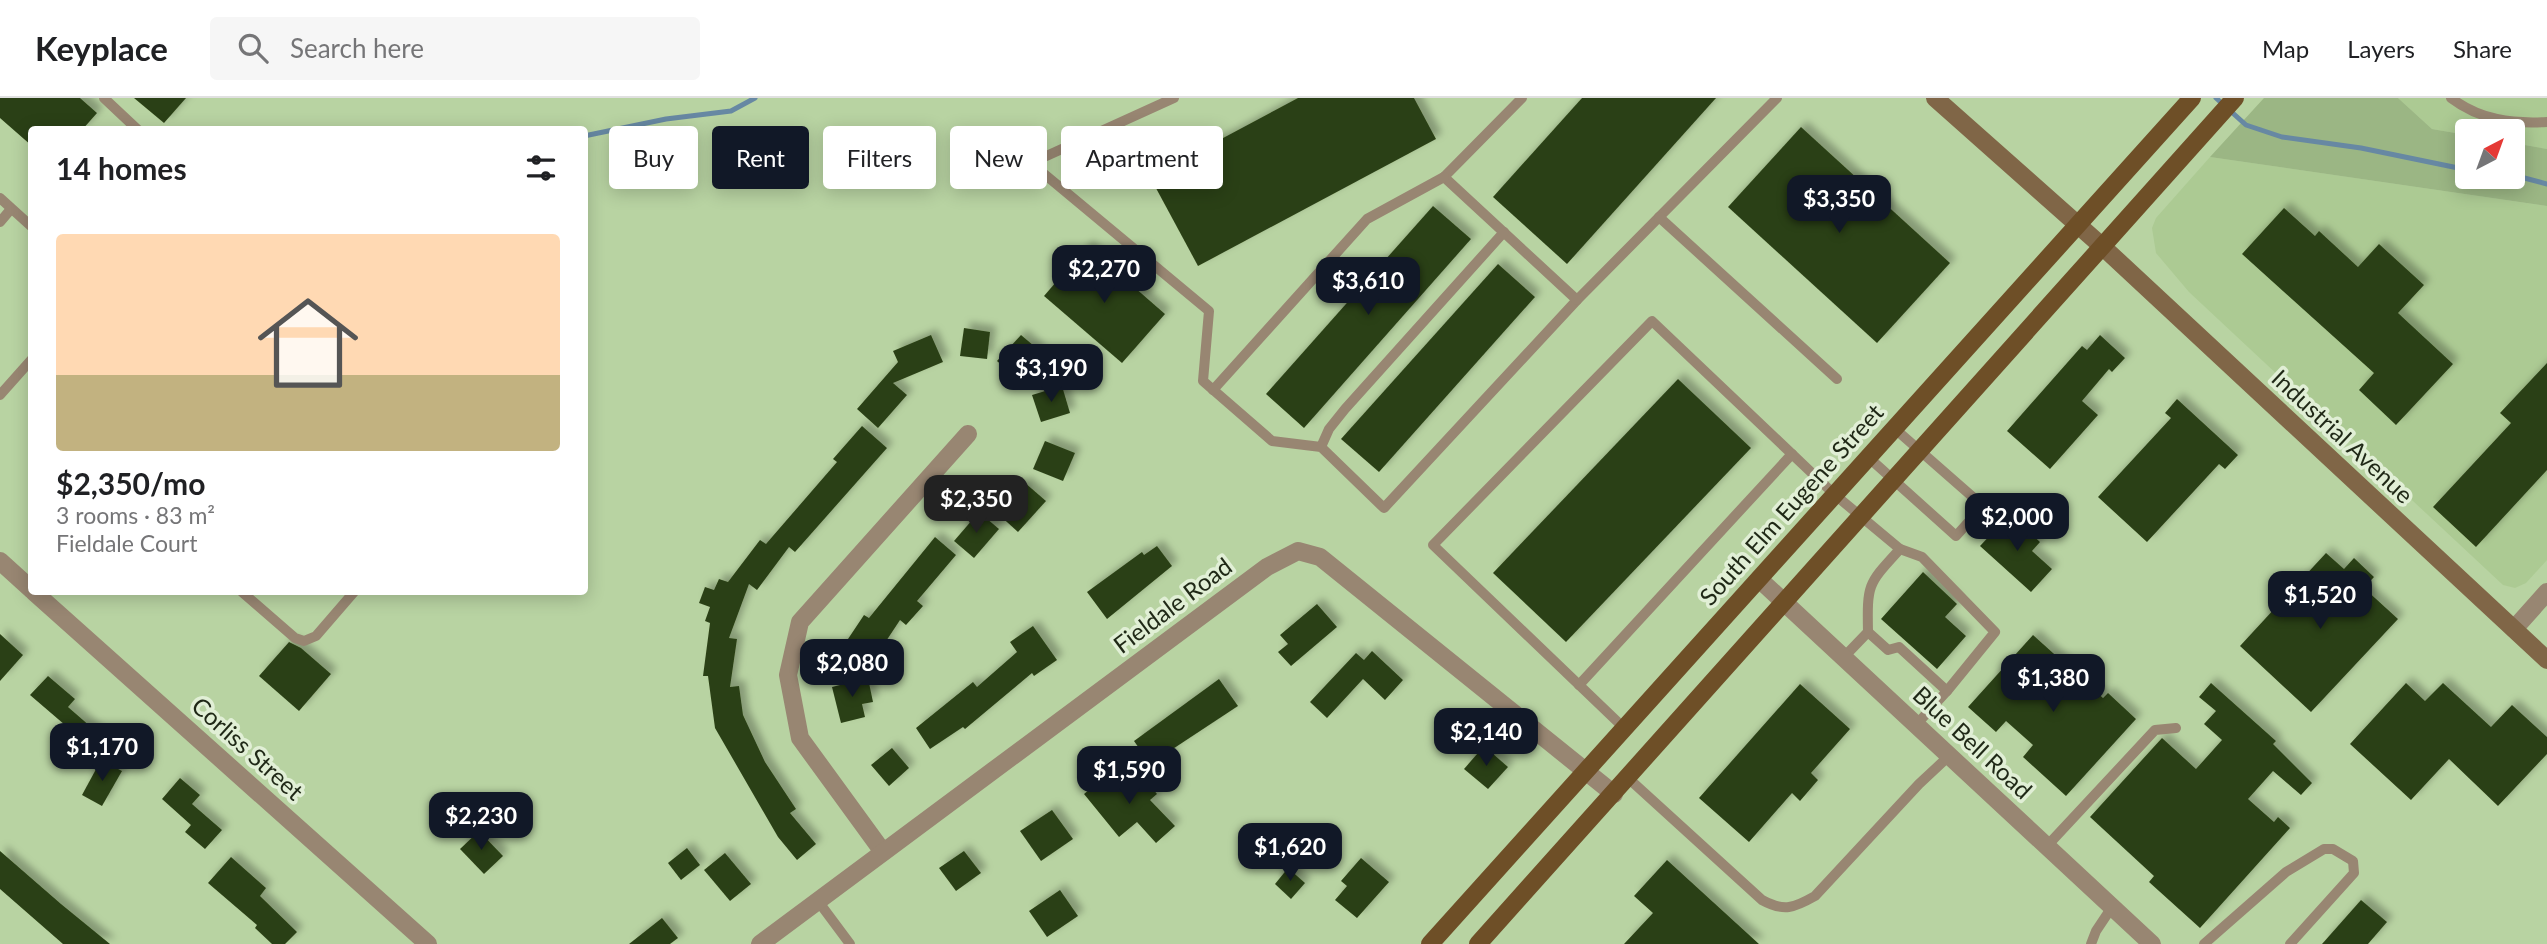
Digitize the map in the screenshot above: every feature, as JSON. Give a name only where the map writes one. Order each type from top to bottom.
[{"type":"main road","name":"Industrial Avenue","points":[[1935,98],[2104,248],[2547,660]]},
{"type":"main road","name":"South Elm Eugene Street","points":[[1430,944],[2192,98]]},
{"type":"main road","points":[[1478,944],[2104,248],[2235,98]]},
{"type":"street","points":[[884,852],[800,738],[788,674],[800,622],[968,434]]},
{"type":"street","name":"Fieldale Road","points":[[760,944],[1267,567],[1298,551],[1320,557],[1614,794]]},
{"type":"street","name":"Corliss Street","points":[[0,562],[28,587]]},
{"type":"street","name":"Blue Bell Road","points":[[1759,579],[2152,944]]},
{"type":"street","points":[[2514,629],[2547,592]]},
{"type":"street","name":"Corliss Street","points":[[37,595],[428,944]]},
{"type":"lane","points":[[104,98],[134,126]]},
{"type":"lane","points":[[1174,98],[1031,163],[1209,311],[1203,381],[1272,441],[1321,447],[1384,508],[1577,300],[1777,98]]},
{"type":"lane","points":[[1213,390],[1367,219],[1444,177],[1522,98]]},
{"type":"lane","points":[[2451,98],[2465,108],[2511,124],[2547,122]]},
{"type":"lane","points":[[1444,177],[1577,300]]},
{"type":"lane","points":[[0,198],[28,223]]},
{"type":"lane","points":[[0,222],[12,209]]},
{"type":"lane","points":[[1660,217],[1837,379]]},
{"type":"lane","points":[[1321,447],[1329,429],[1345,409],[1504,232]]},
{"type":"lane","points":[[1624,728],[1433,545],[1652,321],[1860,517],[1900,549],[1922,557],[1995,632],[1916,725]]},
{"type":"lane","points":[[0,395],[28,364]]},
{"type":"lane","points":[[1868,457],[1956,536],[1983,506],[1894,428]]},
{"type":"lane","points":[[1579,685],[1792,454]]},
{"type":"lane","points":[[1843,658],[1868,632],[1867,591],[1871,580],[1900,549]]},
{"type":"lane","points":[[245,595],[295,638],[304,641],[316,636],[351,595]]},
{"type":"lane","points":[[1868,632],[1888,650],[1899,647],[1947,691]]},
{"type":"lane","points":[[2047,846],[2155,730],[2176,728]]},
{"type":"lane","points":[[1628,778],[1762,900],[1777,908],[1793,909],[1815,896],[1919,784],[1949,756]]},
{"type":"lane","points":[[2204,944],[2286,873],[2324,849],[2340,852],[2353,861],[2354,873],[2290,944]]},
{"type":"lane","points":[[818,901],[850,944]]},
{"type":"lane","points":[[2091,944],[2112,907]]},
{"type":"shaded area","points":[[2264,98],[2398,98],[2432,129],[2455,133],[2455,189],[2525,189],[2525,145],[2547,149],[2547,206],[2210,157]]},
{"type":"shaded area","points":[[2398,98],[2547,98],[2547,149],[2525,145],[2525,119],[2455,119],[2455,133],[2432,129]]},
{"type":"shaded area","points":[[2210,157],[2547,206],[2547,560],[2526,583],[2515,588],[2503,585],[2189,292],[2156,253],[2152,228],[2156,218]]},
{"type":"building","points":[[0,98],[80,98],[97,113],[86,126],[28,126],[28,142],[0,118]]},
{"type":"building","points":[[134,98],[186,98],[164,123]]},
{"type":"building","points":[[1298,98],[1414,98],[1436,139],[1198,266],[1156,189],[1223,189],[1223,138]]},
{"type":"building","points":[[1582,98],[1716,98],[1567,264],[1493,197]]},
{"type":"building","points":[[1801,127],[1950,263],[1877,343],[1728,207]]},
{"type":"building","points":[[1433,206],[1471,239],[1304,428],[1266,394]]},
{"type":"building","points":[[2284,208],[2315,236],[2319,231],[2358,267],[2379,244],[2424,285],[2398,313],[2453,364],[2396,425],[2359,390],[2374,373],[2242,254]]},
{"type":"building","points":[[1087,246],[1165,314],[1122,363],[1044,296]]},
{"type":"building","points":[[1498,264],[1535,297],[1379,472],[1341,439]]},
{"type":"building","points":[[964,328],[990,332],[987,359],[960,356]]},
{"type":"building","points":[[931,335],[943,362],[893,383],[907,395],[878,428],[857,409],[898,362],[893,351]]},
{"type":"building","points":[[1021,335],[1040,351],[1032,360],[1042,369],[1027,387],[997,361]]},
{"type":"building","points":[[2100,335],[2125,358],[2112,372],[2109,369],[2082,401],[2098,415],[2050,469],[2007,431],[2082,346],[2087,350]]},
{"type":"building","points":[[2547,363],[2547,470],[2476,547],[2433,507],[2511,423],[2500,413]]},
{"type":"building","points":[[1678,379],[1751,448],[1566,642],[1493,573]]},
{"type":"building","points":[[1062,386],[1070,413],[1041,422],[1032,395]]},
{"type":"building","points":[[2177,399],[2238,455],[2225,469],[2219,464],[2147,542],[2098,497],[2171,418],[2165,413]]},
{"type":"building","points":[[862,426],[887,448],[795,552],[789,547],[757,590],[749,584],[729,638],[737,639],[730,687],[739,686],[743,715],[765,762],[796,809],[790,813],[816,844],[797,860],[778,837],[715,728],[708,676],[703,676],[710,623],[705,621],[710,607],[699,603],[705,587],[714,590],[719,579],[728,582],[760,540],[766,544],[837,462],[833,459]]},
{"type":"building","points":[[1045,441],[1075,453],[1063,481],[1033,469]]},
{"type":"building","points":[[1024,482],[1046,501],[1018,532],[997,513]]},
{"type":"building","points":[[979,512],[999,529],[974,558],[954,541]]},
{"type":"building","points":[[2010,514],[2040,542],[2032,551],[2052,569],[2031,592],[1980,546]]},
{"type":"building","points":[[935,537],[956,555],[917,601],[923,606],[906,625],[900,620],[867,670],[840,651],[864,615],[869,618]]},
{"type":"building","points":[[1157,546],[1172,566],[1107,619],[1087,592],[1142,552],[1144,555]]},
{"type":"building","points":[[2326,553],[2344,569],[2354,558],[2374,577],[2364,588],[2398,619],[2311,712],[2240,646]]},
{"type":"building","points":[[1923,572],[1957,604],[1945,617],[1966,636],[1937,669],[1881,619]]},
{"type":"building","points":[[1317,604],[1337,627],[1291,666],[1278,652],[1288,644],[1280,635]]},
{"type":"building","points":[[1033,626],[1057,660],[1034,676],[1032,673],[965,729],[963,727],[930,749],[916,728],[973,682],[977,687],[1017,652],[1010,642]]},
{"type":"building","points":[[0,634],[23,655],[0,681]]},
{"type":"building","points":[[2033,635],[2103,698],[2108,693],[2136,719],[2066,796],[2023,757],[2033,745],[2006,721],[1996,732],[1968,707]]},
{"type":"building","points":[[289,642],[301,648],[331,674],[299,711],[259,676]]},
{"type":"building","points":[[1372,651],[1403,680],[1385,700],[1363,679],[1327,718],[1310,702],[1356,653],[1364,660]]},
{"type":"building","points":[[48,676],[75,699],[68,707],[106,740],[88,760],[57,734],[65,725],[30,695]]},
{"type":"building","points":[[868,678],[873,702],[862,704],[865,717],[841,723],[832,687]]},
{"type":"building","points":[[1219,679],[1238,706],[1150,764],[1134,741]]},
{"type":"building","points":[[2211,683],[2276,741],[2273,744],[2312,783],[2301,795],[2273,771],[2248,799],[2274,822],[2278,817],[2290,828],[2200,928],[2149,882],[2154,876],[2090,817],[2162,738],[2196,769],[2222,740],[2204,724],[2216,711],[2199,697]]},
{"type":"building","points":[[2406,683],[2425,701],[2443,683],[2491,727],[2512,705],[2547,737],[2547,754],[2498,806],[2449,759],[2411,800],[2350,744]]},
{"type":"building","points":[[1800,684],[1850,729],[1811,773],[1818,780],[1800,801],[1792,793],[1749,842],[1699,798]]},
{"type":"building","points":[[1484,746],[1508,767],[1488,789],[1464,769]]},
{"type":"building","points":[[892,748],[909,768],[889,786],[871,765]]},
{"type":"building","points":[[101,760],[122,771],[102,806],[82,795]]},
{"type":"building","points":[[1136,768],[1157,794],[1150,800],[1175,826],[1156,843],[1137,822],[1119,837],[1084,794],[1107,775],[1116,785]]},
{"type":"building","points":[[180,778],[200,795],[192,804],[222,830],[205,849],[185,832],[191,825],[162,799]]},
{"type":"building","points":[[1052,810],[1073,839],[1041,861],[1020,831]]},
{"type":"building","points":[[479,831],[503,856],[484,874],[460,849]]},
{"type":"building","points":[[687,848],[700,865],[681,880],[668,863]]},
{"type":"building","points":[[0,851],[110,944],[63,944],[0,889]]},
{"type":"building","points":[[964,851],[981,873],[956,891],[939,868]]},
{"type":"building","points":[[725,853],[751,884],[730,901],[704,870]]},
{"type":"building","points":[[231,857],[266,888],[260,896],[297,932],[285,944],[272,944],[255,928],[257,925],[208,883]]},
{"type":"building","points":[[1361,858],[1389,882],[1357,918],[1335,900],[1347,886],[1341,881]]},
{"type":"building","points":[[1667,860],[1759,944],[1624,944],[1653,913],[1634,896]]},
{"type":"building","points":[[1288,868],[1305,883],[1291,899],[1275,884]]},
{"type":"building","points":[[1060,890],[1078,916],[1047,937],[1029,911]]},
{"type":"building","points":[[2361,900],[2387,922],[2368,944],[2322,944]]},
{"type":"building","points":[[662,918],[678,938],[670,944],[629,944]]},
{"type":"waterway","points":[[588,135],[666,119],[731,111],[755,98]]},
{"type":"waterway","points":[[2216,98],[2246,125],[2282,137],[2361,148],[2455,167]]},
{"type":"waterway","points":[[2525,178],[2547,184]]}]
